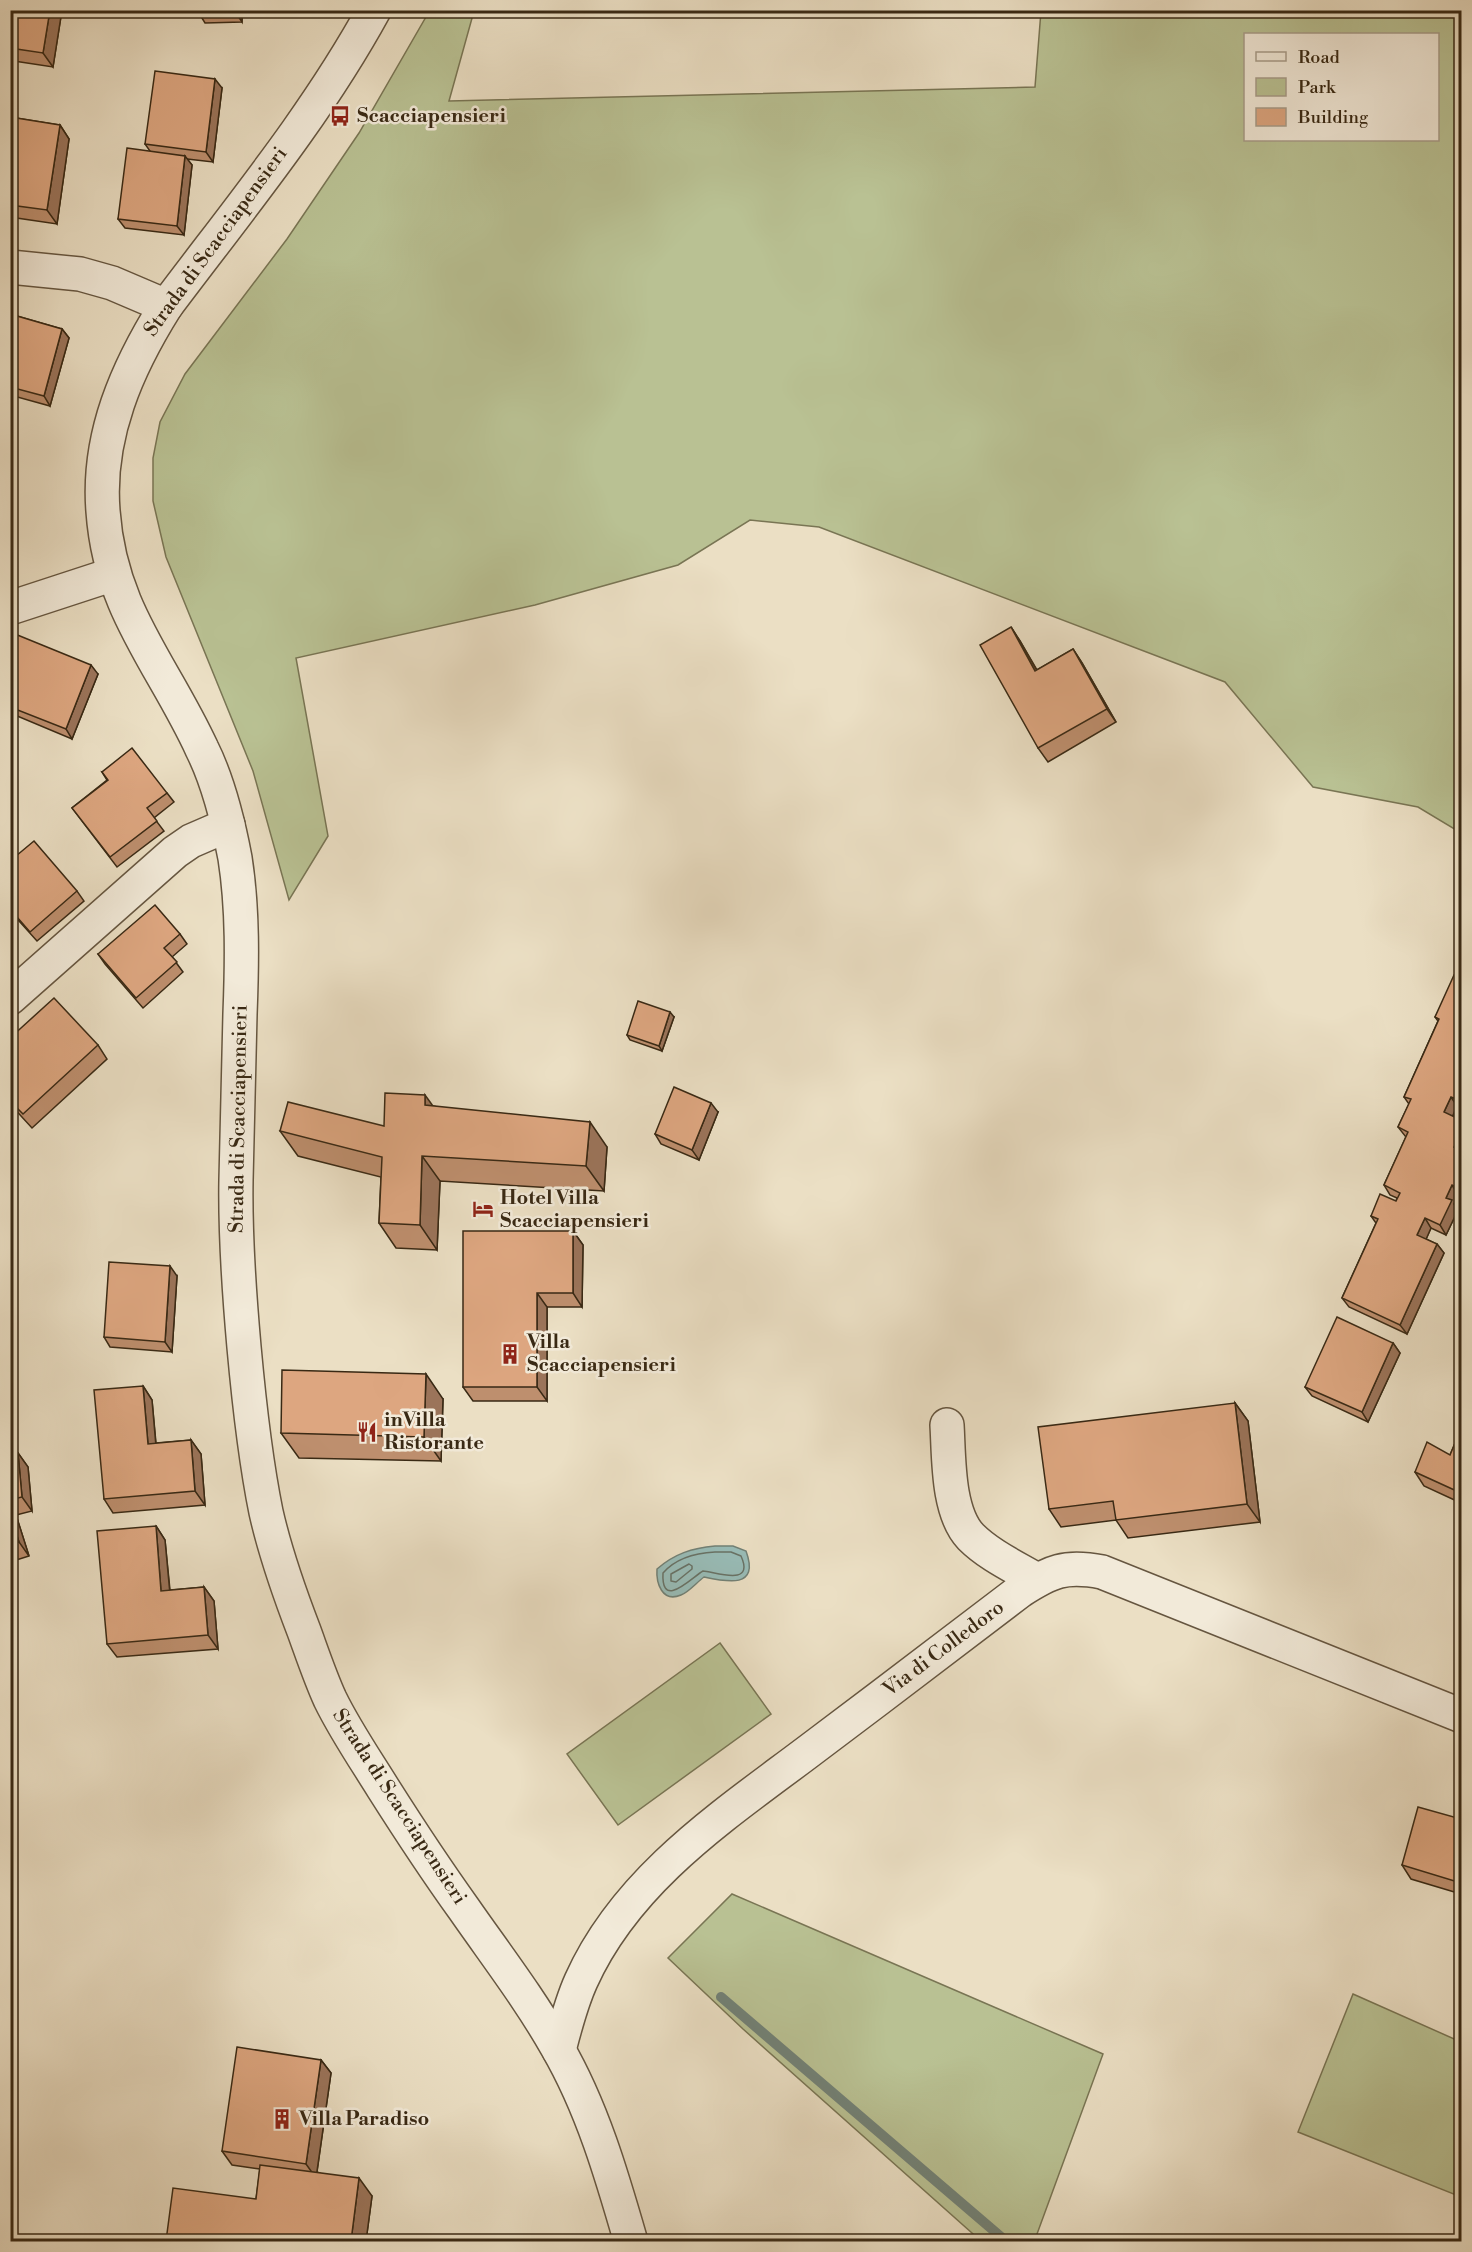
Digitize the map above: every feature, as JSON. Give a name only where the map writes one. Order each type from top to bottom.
[{"type":"street","name":"Strada di Scacciapensieri","points":[[374,10],[356,44],[311,112],[166,306],[147,337],[125,383],[113,416],[106,448],[102,507],[114,574],[123,600],[142,642],[202,749],[213,774],[228,825],[239,894],[241,968],[236,1186],[237,1261],[258,1462],[273,1540],[302,1627],[342,1721],[394,1805],[460,1905],[508,1971],[559,2050],[591,2121],[631,2241]]},
{"type":"street","points":[[10,267],[80,274],[166,306]]},
{"type":"street","points":[[10,608],[114,574]]},
{"type":"street","points":[[10,998],[175,852],[191,841],[228,825]]},
{"type":"street","points":[[947,1425],[952,1489],[956,1507],[970,1536],[996,1556],[1037,1580]]},
{"type":"street","name":"Via di Colledoro","points":[[559,2050],[573,2002],[594,1955],[625,1909],[667,1863],[717,1821],[1037,1580],[1053,1572],[1070,1569],[1102,1572],[1461,1716]]},
{"type":"green space","points":[[430,10],[474,11],[449,101],[1035,87],[1041,11],[1461,11],[1461,833],[1418,807],[1313,787],[1225,682],[819,527],[750,520],[678,565],[535,605],[296,658],[328,836],[289,900],[253,771],[166,557],[153,501],[153,458],[160,422],[185,374],[287,239],[359,133]]},
{"type":"green space","points":[[720,1643],[771,1714],[618,1825],[567,1754]]},
{"type":"green space","points":[[732,1894],[1103,2054],[1037,2234],[1046,2241],[981,2241],[743,2029],[668,1958]]},
{"type":"green space","points":[[1353,1994],[1461,2042],[1461,2197],[1298,2132]]},
{"type":"water","points":[[715,1546],[733,1546],[746,1551],[749,1572],[745,1577],[731,1581],[704,1577],[681,1595],[674,1597],[665,1594],[659,1585],[657,1569],[670,1559],[684,1553]]},
{"type":"building","points":[[10,10],[50,10],[43,53],[10,48]]},
{"type":"building","points":[[155,71],[215,79],[206,152],[145,144]]},
{"type":"building","points":[[10,117],[60,125],[47,210],[10,205]]},
{"type":"building","points":[[127,148],[185,156],[177,226],[118,219]]},
{"type":"building","points":[[10,314],[62,329],[44,396],[10,387]]},
{"type":"building","points":[[1011,627],[1035,671],[1073,649],[1107,709],[1038,748],[980,645]]},
{"type":"building","points":[[15,634],[91,665],[66,729],[10,707],[10,645]]},
{"type":"building","points":[[132,748],[167,793],[147,808],[157,821],[110,857],[72,808],[108,780],[102,772]]},
{"type":"building","points":[[34,841],[77,891],[30,932],[10,909],[10,861]]},
{"type":"building","points":[[155,905],[180,934],[164,948],[177,962],[136,998],[98,954]]},
{"type":"building","points":[[1454,975],[1461,979],[1461,1101],[1451,1097],[1444,1112],[1461,1120],[1461,1132],[1454,1147],[1461,1150],[1461,1175],[1456,1187],[1452,1185],[1446,1198],[1452,1200],[1440,1225],[1425,1218],[1417,1235],[1437,1244],[1400,1325],[1342,1298],[1378,1219],[1371,1216],[1380,1194],[1396,1201],[1400,1193],[1384,1185],[1408,1132],[1398,1127],[1411,1099],[1404,1097],[1439,1019],[1435,1017]]},
{"type":"building","points":[[54,998],[98,1045],[23,1114],[10,1101],[10,1038]]},
{"type":"building","points":[[638,1001],[670,1012],[659,1046],[627,1035]]},
{"type":"building","points":[[674,1087],[711,1103],[692,1150],[655,1134]]},
{"type":"building","points":[[385,1093],[425,1095],[425,1105],[590,1122],[586,1166],[422,1156],[420,1225],[379,1223],[382,1157],[280,1131],[288,1102],[384,1126]]},
{"type":"building","name":"Villa Scacciapensieri","points":[[463,1231],[573,1231],[573,1293],[537,1293],[537,1387],[463,1387]]},
{"type":"building","points":[[109,1262],[170,1266],[165,1342],[104,1337]]},
{"type":"building","points":[[1337,1317],[1393,1343],[1362,1412],[1305,1387]]},
{"type":"building","points":[[282,1370],[426,1374],[424,1437],[281,1433]]},
{"type":"building","points":[[143,1386],[148,1444],[191,1440],[195,1491],[104,1499],[94,1390]]},
{"type":"building","points":[[1235,1403],[1247,1504],[1116,1520],[1113,1501],[1049,1509],[1038,1427]]},
{"type":"building","points":[[1461,1429],[1461,1493],[1415,1472],[1427,1442],[1450,1455]]},
{"type":"building","points":[[10,1453],[18,1453],[22,1497],[10,1500]]},
{"type":"building","points":[[10,1514],[19,1542],[10,1545]]},
{"type":"building","points":[[156,1526],[161,1591],[204,1587],[208,1635],[107,1644],[97,1531]]},
{"type":"building","points":[[1418,1807],[1461,1819],[1461,1883],[1402,1865]]},
{"type":"building","name":"Villa Paradiso","points":[[237,2047],[321,2060],[306,2164],[222,2151]]},
{"type":"building","points":[[260,2165],[359,2178],[351,2241],[166,2241],[173,2188],[256,2199]]},
{"type":"waterway","points":[[721,1997],[1007,2242]]},
{"type":"place","name":"Scacciapensieri","points":[[340,116]]},
{"type":"place","name":"Hotel Villa Scacciapensieri","points":[[483,1209]]},
{"type":"place","name":"Villa Scacciapensieri","points":[[510,1354]]},
{"type":"place","name":"inVilla Ristorante","points":[[367,1432]]},
{"type":"place","name":"Villa Paradiso","points":[[282,2119]]}]
